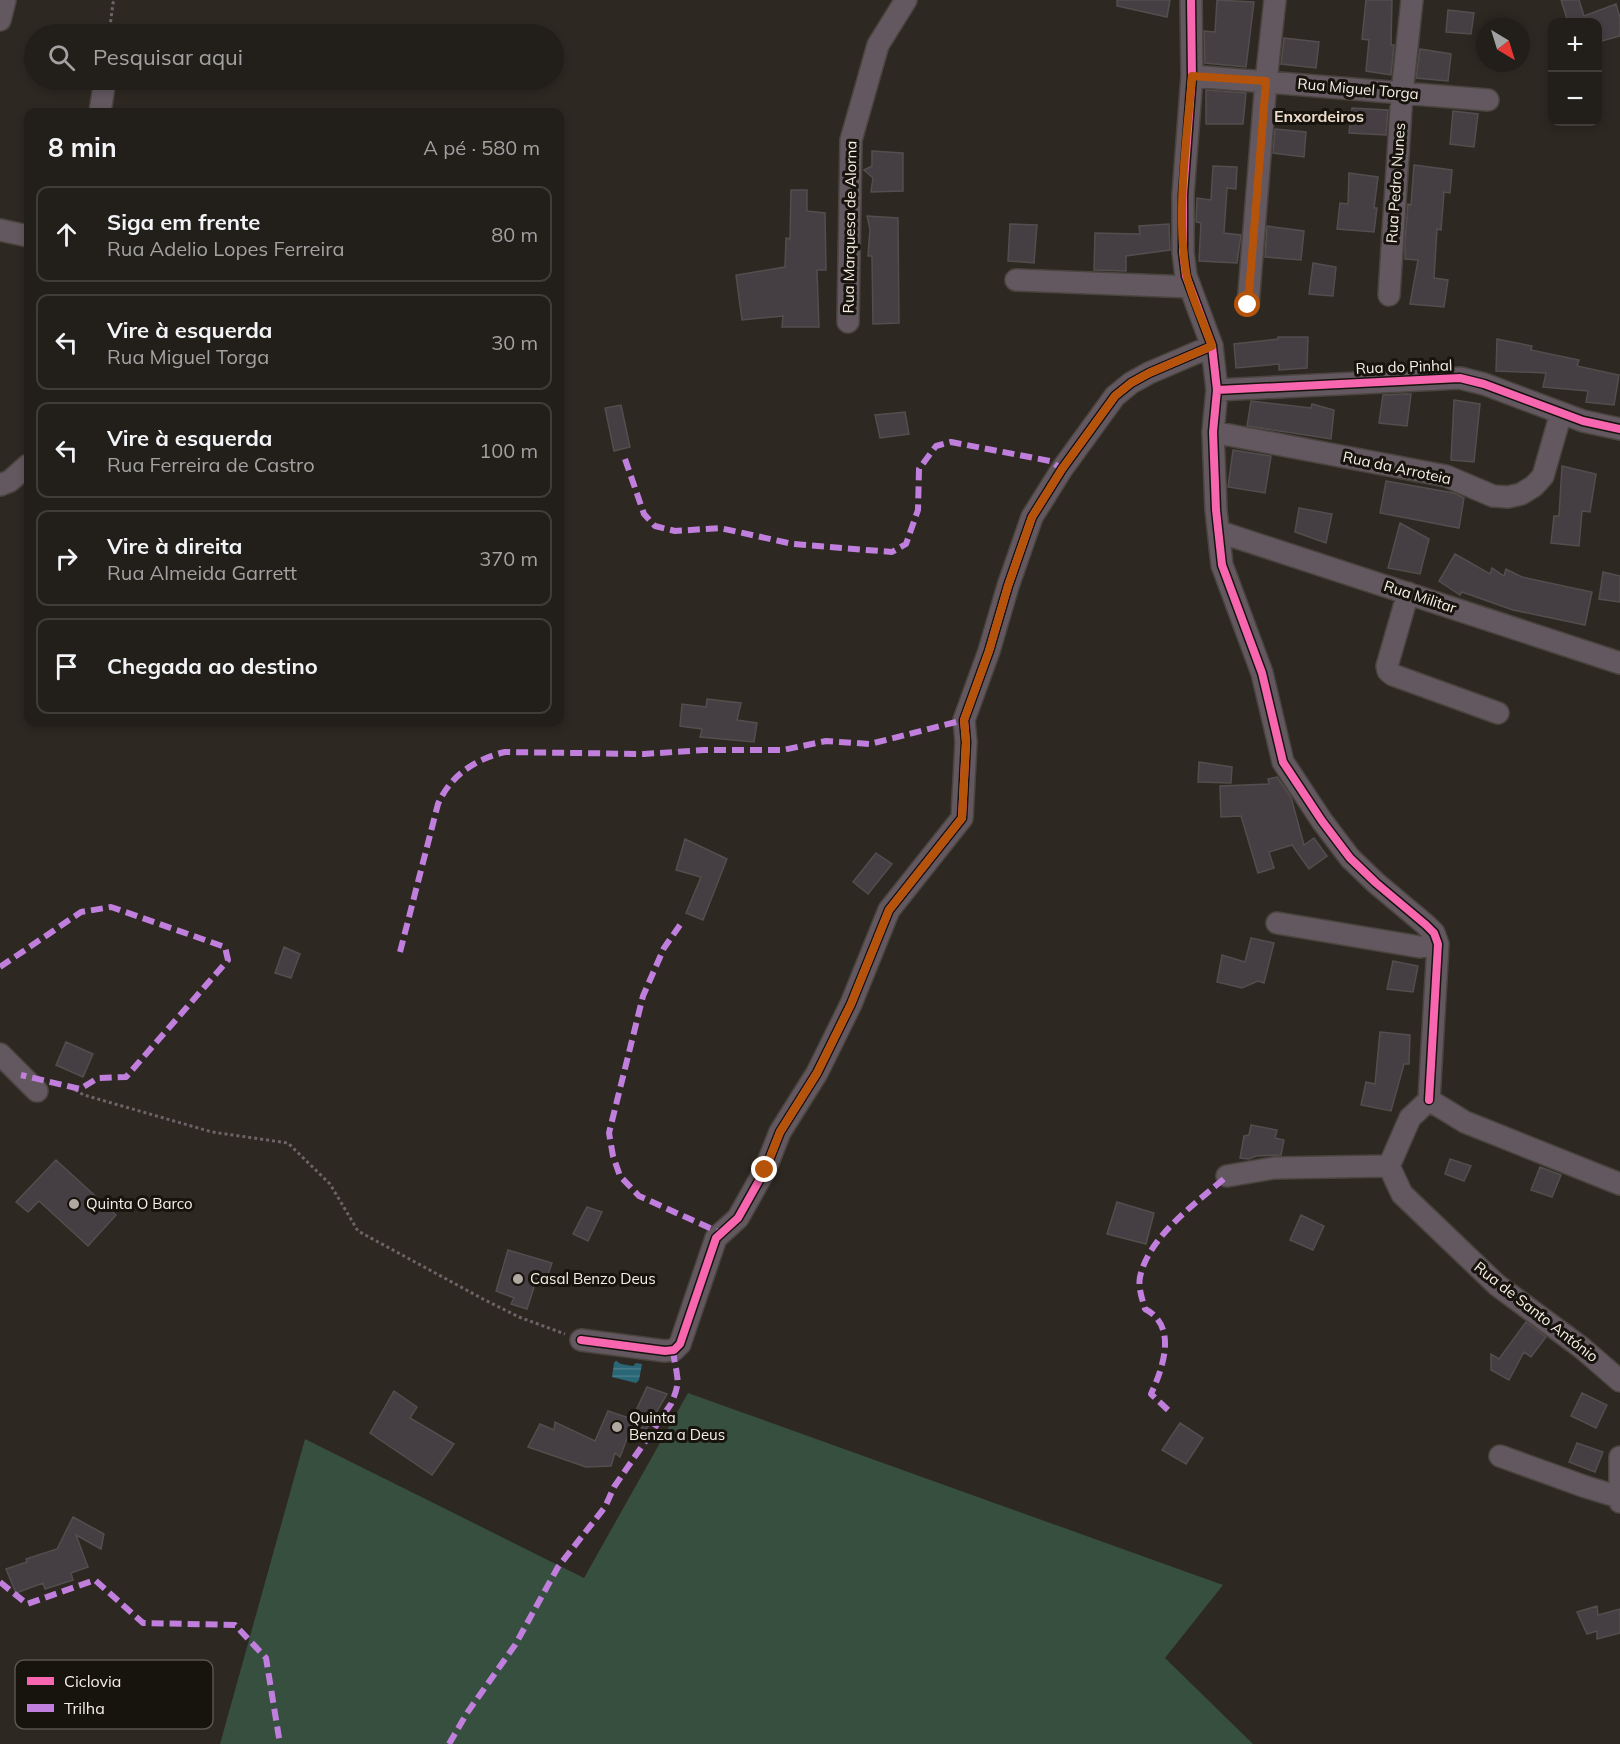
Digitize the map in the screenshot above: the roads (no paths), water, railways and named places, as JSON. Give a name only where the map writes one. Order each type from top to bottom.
[{"type":"street","points":[[0,21],[5,0]]},
{"type":"street","name":"Rua Marquesa de Alorna","points":[[848,322],[851,140],[878,45],[906,0]]},
{"type":"street","points":[[1191,0],[1192,76],[1183,226],[1185,264],[1212,346],[1216,390],[1213,432],[1216,510],[1222,565],[1262,673],[1283,762],[1350,858],[1426,925],[1434,933],[1438,944],[1429,1100],[1410,1118],[1389,1166],[1274,1168],[1227,1176]]},
{"type":"street","points":[[1248,305],[1266,81],[1275,0]]},
{"type":"street","name":"Rua Pedro Nunes","points":[[1389,295],[1402,93],[1412,0]]},
{"type":"street","name":"Rua Miguel Torga","points":[[1192,76],[1488,100]]},
{"type":"street","points":[[101,108],[103,90]]},
{"type":"street","points":[[0,230],[24,235]]},
{"type":"street","points":[[1016,280],[1191,287]]},
{"type":"street","points":[[581,1340],[665,1351],[674,1350],[680,1344],[716,1238],[738,1218],[765,1170],[780,1132],[817,1073],[851,1004],[889,910],[962,818],[966,742],[964,720],[1032,517],[1062,469],[1115,396],[1131,383],[1149,373],[1212,346]]},
{"type":"street","name":"Rua do Pinhal","points":[[1216,390],[1460,378],[1484,384],[1583,421],[1620,429]]},
{"type":"street","name":"Rua da Arroteia","points":[[1213,432],[1446,476],[1493,496],[1508,497],[1528,490],[1543,476],[1561,413]]},
{"type":"street","points":[[0,484],[10,481],[24,469]]},
{"type":"street","name":"Rua Militar","points":[[1220,532],[1620,663]]},
{"type":"street","points":[[1408,593],[1387,666],[1388,671],[1392,675],[1498,713]]},
{"type":"street","points":[[1276,923],[1420,947],[1438,944]]},
{"type":"street","points":[[0,1054],[37,1091]]},
{"type":"street","points":[[1429,1100],[1466,1122],[1620,1184]]},
{"type":"street","name":"Rua de Santo António","points":[[1389,1166],[1402,1194],[1497,1286],[1582,1348],[1620,1380]]},
{"type":"street","points":[[1500,1456],[1619,1497]]},
{"type":"street","points":[[1620,1457],[1620,1502]]},
{"type":"water","points":[[616,1361],[633,1366],[636,1363],[642,1364],[639,1380],[636,1383],[612,1377]]},
{"type":"place","name":"Quinta O Barco","points":[[74,1204]]},
{"type":"place","name":"Casal Benzo Deus","points":[[518,1279]]},
{"type":"place","name":"Quinta Benza a Deus","points":[[617,1427]]},
{"type":"district","name":"Enxordeiros","points":[[1319,116]]}]
